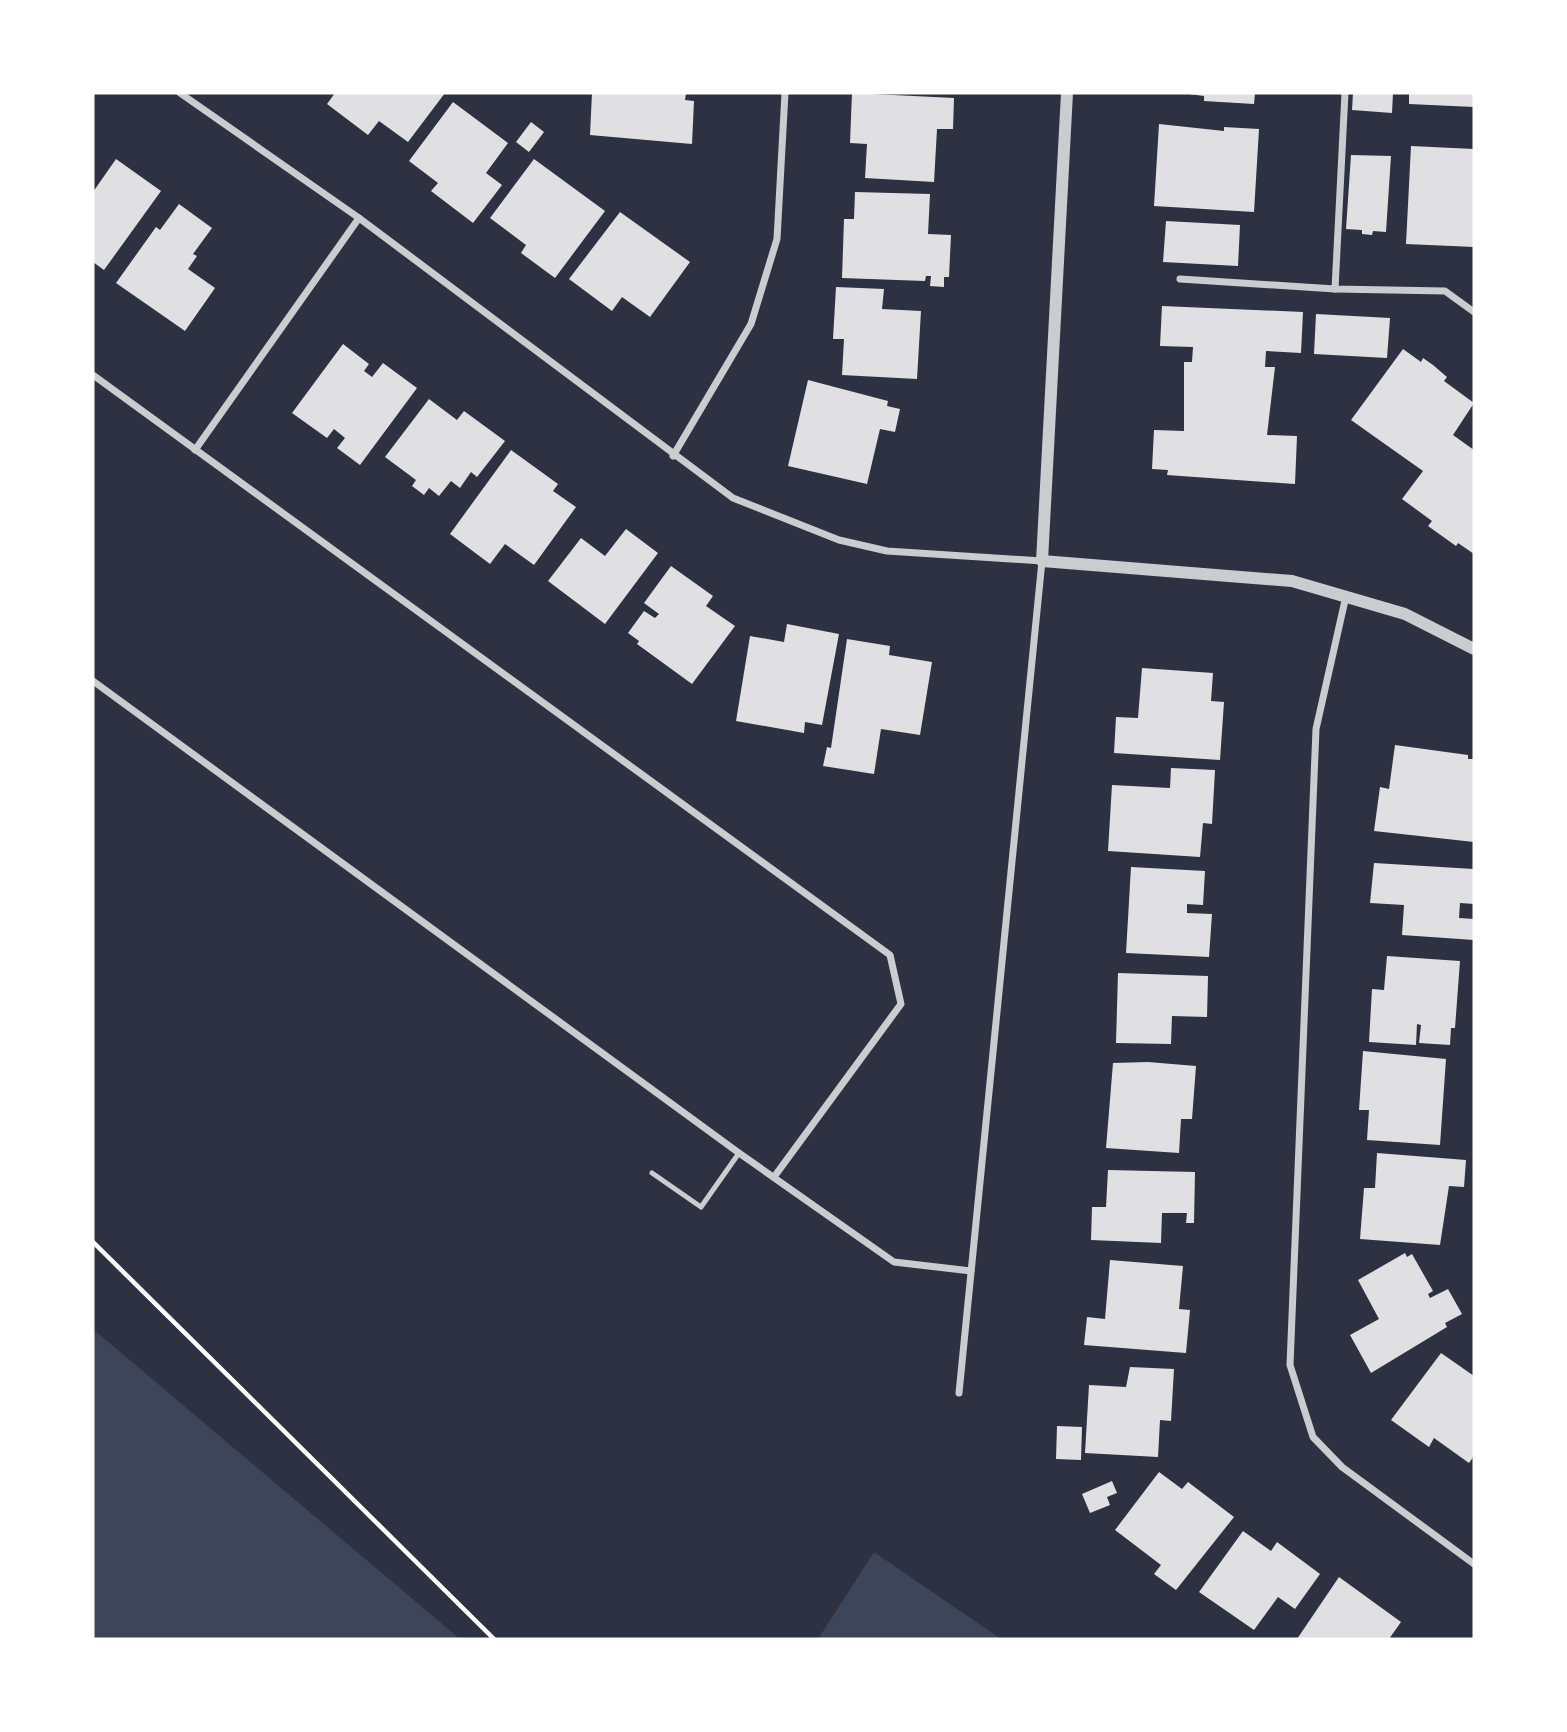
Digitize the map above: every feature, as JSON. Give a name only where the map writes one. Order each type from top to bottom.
[{"type":"street","points":[[180,93],[359,218],[673,456],[733,498],[839,540],[887,551],[1292,581],[1405,614],[1474,649]]},
{"type":"street","points":[[673,456],[751,324],[777,239],[785,93]]},
{"type":"street","points":[[959,1393],[1042,561],[1067,93]]},
{"type":"street","points":[[1335,289],[1345,93]]},
{"type":"street","points":[[195,450],[359,218]]},
{"type":"street","points":[[1180,279],[1335,289],[1445,291],[1474,312]]},
{"type":"street","points":[[93,375],[890,955],[901,1004],[774,1177]]},
{"type":"street","points":[[1346,596],[1316,729],[1290,1365],[1313,1437],[1342,1466],[1474,1564]]},
{"type":"street","points":[[93,681],[739,1153],[894,1262],[971,1271]]},
{"type":"lane","points":[[652,1173],[701,1207],[739,1153]]},
{"type":"path","points":[[93,1242],[494,1639]]},
{"type":"shaded area","points":[[93,1329],[460,1639],[93,1639]]},
{"type":"shaded area","points":[[874,1552],[1001,1639],[818,1639]]},
{"type":"building","points":[[335,93],[445,93],[408,142],[379,121],[368,135],[327,104]]},
{"type":"building","points":[[592,93],[686,93],[685,100],[694,101],[692,144],[590,135]]},
{"type":"building","points":[[852,93],[954,98],[953,129],[937,129],[934,182],[865,178],[867,144],[850,143]]},
{"type":"building","points":[[1181,93],[1255,93],[1254,104],[1204,101],[1204,96]]},
{"type":"building","points":[[1353,93],[1393,93],[1392,113],[1352,110]]},
{"type":"building","points":[[1409,93],[1474,93],[1474,107],[1409,104]]},
{"type":"building","points":[[453,102],[508,143],[486,173],[502,185],[473,223],[431,191],[438,183],[409,161]]},
{"type":"building","points":[[531,122],[544,132],[529,152],[516,142]]},
{"type":"building","points":[[1159,124],[1224,131],[1224,127],[1259,129],[1254,212],[1154,206]]},
{"type":"building","points":[[1411,146],[1474,149],[1474,247],[1406,244]]},
{"type":"building","points":[[1351,155],[1391,156],[1386,232],[1373,231],[1372,235],[1362,234],[1362,230],[1346,229]]},
{"type":"building","points":[[116,159],[161,191],[104,270],[93,262],[93,192]]},
{"type":"building","points":[[534,159],[605,211],[555,278],[521,253],[526,245],[490,218]]},
{"type":"building","points":[[855,192],[930,194],[928,234],[951,235],[949,277],[944,277],[944,287],[930,286],[931,276],[926,276],[925,281],[842,278],[844,219],[854,219]]},
{"type":"building","points":[[179,204],[212,228],[193,254],[197,256],[188,269],[215,288],[185,331],[116,283],[156,227],[160,230]]},
{"type":"building","points":[[620,212],[690,262],[650,317],[622,297],[612,311],[569,279]]},
{"type":"building","points":[[1166,221],[1240,225],[1238,266],[1163,262]]},
{"type":"building","points":[[836,287],[884,289],[882,309],[921,311],[917,379],[842,375],[844,339],[833,339]]},
{"type":"building","points":[[1162,306],[1303,312],[1301,353],[1266,351],[1265,367],[1275,367],[1267,435],[1297,436],[1295,484],[1167,475],[1168,470],[1152,469],[1154,430],[1184,431],[1184,362],[1192,362],[1193,347],[1160,346]]},
{"type":"building","points":[[1316,314],[1390,318],[1387,358],[1314,354]]},
{"type":"building","points":[[343,344],[369,364],[364,371],[372,377],[383,363],[417,388],[360,465],[337,448],[345,438],[334,429],[327,438],[292,413]]},
{"type":"building","points":[[1403,349],[1421,362],[1423,358],[1433,365],[1447,377],[1444,381],[1474,403],[1453,435],[1474,450],[1474,554],[1458,543],[1456,546],[1428,526],[1432,521],[1402,499],[1423,471],[1351,420]]},
{"type":"building","points":[[808,380],[888,401],[887,406],[900,409],[895,432],[880,429],[867,484],[788,466]]},
{"type":"building","points":[[429,399],[457,420],[464,411],[505,441],[477,477],[471,472],[460,488],[451,481],[439,496],[429,488],[424,495],[412,486],[416,480],[385,457]]},
{"type":"building","points":[[511,450],[558,484],[553,491],[576,507],[534,565],[505,544],[490,564],[450,534]]},
{"type":"building","points":[[626,529],[658,553],[605,624],[548,581],[581,538],[605,556]]},
{"type":"building","points":[[671,566],[713,596],[706,606],[735,626],[692,684],[637,644],[639,641],[628,633],[644,611],[655,618],[659,614],[644,603]]},
{"type":"building","points":[[787,624],[839,634],[822,725],[805,722],[804,733],[736,721],[750,636],[784,642]]},
{"type":"building","points":[[847,639],[890,646],[889,655],[932,662],[920,735],[881,729],[874,774],[823,766],[827,747],[831,748]]},
{"type":"building","points":[[1142,668],[1213,673],[1211,701],[1224,702],[1220,760],[1114,753],[1116,717],[1138,718]]},
{"type":"building","points":[[1395,745],[1468,755],[1468,759],[1474,759],[1474,842],[1374,831],[1380,787],[1389,789]]},
{"type":"building","points":[[1171,768],[1215,770],[1212,824],[1203,823],[1200,857],[1108,851],[1112,785],[1170,788]]},
{"type":"building","points":[[1374,863],[1474,869],[1474,904],[1460,903],[1459,918],[1474,919],[1474,940],[1402,935],[1404,905],[1370,903]]},
{"type":"building","points":[[1131,867],[1205,871],[1203,905],[1187,904],[1187,913],[1212,914],[1209,957],[1126,953]]},
{"type":"building","points":[[1387,956],[1460,961],[1455,1028],[1451,1028],[1450,1045],[1419,1043],[1421,1025],[1417,1024],[1416,1045],[1369,1042],[1372,989],[1384,990]]},
{"type":"building","points":[[1118,973],[1208,976],[1207,1017],[1172,1016],[1171,1044],[1116,1043]]},
{"type":"building","points":[[1363,1051],[1446,1059],[1440,1145],[1367,1140],[1369,1110],[1359,1110]]},
{"type":"building","points":[[1148,1062],[1196,1066],[1192,1119],[1181,1119],[1179,1153],[1106,1148],[1113,1063]]},
{"type":"building","points":[[1377,1153],[1466,1160],[1464,1187],[1449,1186],[1440,1245],[1360,1239],[1364,1188],[1375,1188]]},
{"type":"building","points":[[1108,1170],[1195,1172],[1194,1223],[1186,1223],[1187,1213],[1162,1213],[1161,1243],[1091,1240],[1092,1207],[1106,1207]]},
{"type":"building","points":[[1405,1253],[1407,1257],[1412,1254],[1433,1291],[1428,1294],[1430,1298],[1448,1289],[1462,1314],[1445,1323],[1447,1327],[1371,1373],[1350,1335],[1379,1319],[1358,1280]]},
{"type":"building","points":[[1110,1260],[1183,1266],[1179,1309],[1190,1310],[1186,1353],[1084,1345],[1087,1317],[1105,1319]]},
{"type":"building","points":[[1441,1353],[1474,1376],[1474,1456],[1469,1463],[1434,1438],[1429,1447],[1391,1420]]},
{"type":"building","points":[[1130,1367],[1174,1369],[1171,1421],[1160,1420],[1158,1457],[1085,1453],[1089,1385],[1126,1387]]},
{"type":"building","points":[[1057,1426],[1082,1427],[1081,1460],[1056,1459]]},
{"type":"building","points":[[1159,1472],[1182,1489],[1188,1482],[1234,1517],[1176,1590],[1154,1574],[1161,1565],[1115,1530]]},
{"type":"building","points":[[1112,1481],[1117,1493],[1107,1497],[1110,1505],[1090,1513],[1082,1494]]},
{"type":"building","points":[[1243,1531],[1271,1551],[1277,1542],[1320,1574],[1295,1609],[1278,1597],[1254,1630],[1199,1592]]},
{"type":"building","points":[[1339,1577],[1401,1622],[1389,1639],[1297,1639]]}]
